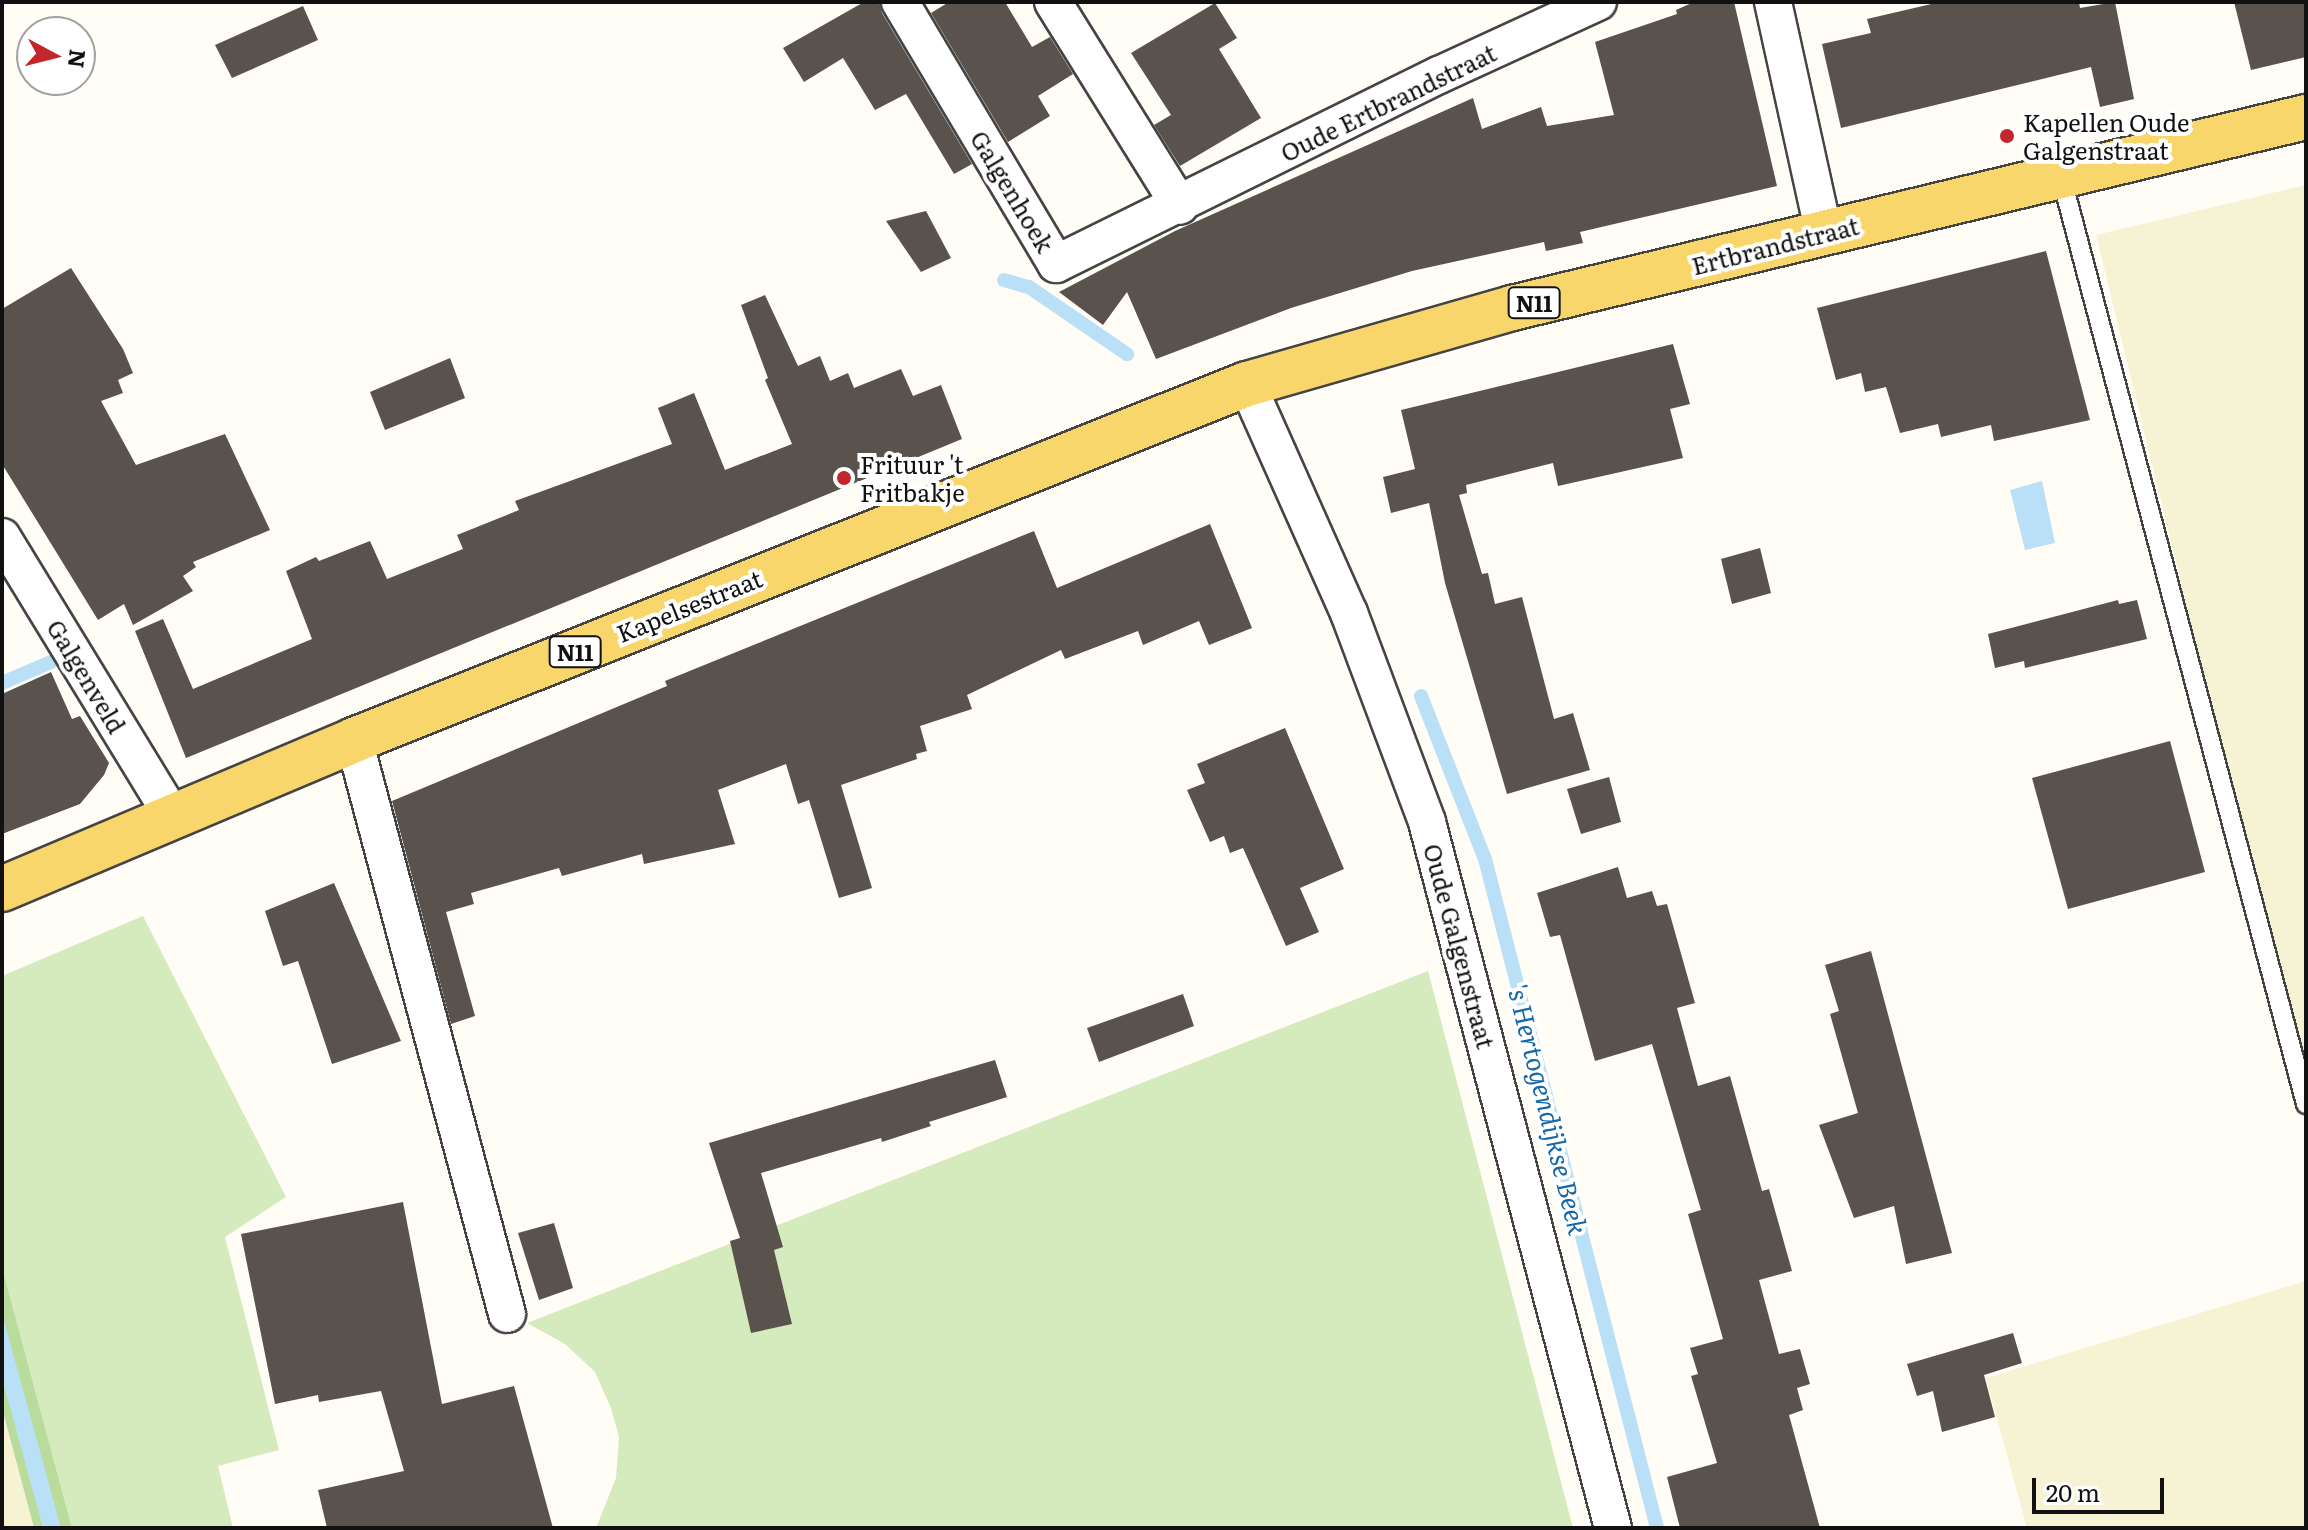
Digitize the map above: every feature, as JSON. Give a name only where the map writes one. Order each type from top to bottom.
[{"type":"main road","name":"Ertbrandstraat","points":[[1247,384],[1498,312],[2306,117]]},
{"type":"main road","name":"Kapelsestraat","points":[[2,889],[354,740],[1247,384]]},
{"type":"street","name":"Galgenhoek","points":[[900,2],[1056,264],[1180,206]]},
{"type":"street","points":[[1053,2],[1180,206]]},
{"type":"street","name":"Oude Ertbrandstraat","points":[[1180,206],[1439,75],[1598,2]]},
{"type":"street","points":[[1773,2],[1824,233]]},
{"type":"street","name":"Oude Galgenstraat","points":[[1247,384],[1349,613],[1427,822],[1613,1528]]},
{"type":"street","name":"Galgenveld","points":[[2,537],[172,816]]},
{"type":"street","points":[[354,740],[507,1314]]},
{"type":"lane","points":[[2061,176],[2306,1104]]},
{"type":"shaded area","points":[[2306,185],[2306,1094],[2096,235]]},
{"type":"shaded area","points":[[2306,1281],[2306,1528],[2027,1528],[1986,1378]]},
{"type":"shaded area","points":[[2,1408],[34,1528],[2,1528]]},
{"type":"green space","points":[[143,916],[286,1197],[225,1237],[279,1450],[218,1466],[233,1528],[72,1528],[2,1267],[2,976]]},
{"type":"green space","points":[[1428,971],[1573,1528],[596,1528],[616,1478],[619,1437],[611,1408],[595,1372],[565,1344],[527,1323]]},
{"type":"green space","points":[[2,1267],[72,1528],[34,1528],[2,1408]]},
{"type":"water","points":[[2042,481],[2055,543],[2025,550],[2010,490]]},
{"type":"water","points":[[2,1313],[61,1528],[43,1528],[2,1378]]},
{"type":"building","points":[[864,2],[879,2],[882,13],[972,164],[954,174],[906,94],[875,110],[843,58],[804,82],[783,48]]},
{"type":"building","points":[[949,2],[1005,2],[1032,47],[1050,37],[1073,74],[1038,96],[1050,116],[1008,142],[931,13]]},
{"type":"building","points":[[1694,2],[1734,2],[1777,186],[1580,232],[1583,243],[1546,251],[1544,242],[1412,271],[1291,308],[1156,359],[1127,292],[1103,325],[1059,292],[1175,231],[1473,98],[1482,129],[1541,107],[1547,126],[1614,115],[1595,42],[1677,14],[1676,10]]},
{"type":"building","points":[[1940,2],[2079,2],[2080,8],[2115,2],[2134,99],[2100,107],[2091,67],[1841,128],[1822,44],[1871,33],[1867,19]]},
{"type":"building","points":[[2234,2],[2306,2],[2306,57],[2251,70]]},
{"type":"building","points":[[1215,3],[1237,38],[1219,49],[1261,118],[1180,166],[1154,125],[1171,115],[1131,53]]},
{"type":"building","points":[[303,6],[318,40],[232,78],[215,45]]},
{"type":"building","points":[[926,211],[951,258],[921,272],[886,221]]},
{"type":"building","points":[[2046,251],[2090,420],[1994,441],[1991,425],[1941,437],[1938,424],[1900,433],[1886,387],[1865,392],[1861,373],[1836,380],[1817,308]]},
{"type":"building","points":[[71,268],[123,349],[133,373],[118,380],[123,393],[101,401],[136,465],[225,434],[270,530],[193,562],[196,567],[183,576],[193,591],[133,625],[124,604],[98,620],[2,464],[2,309]]},
{"type":"building","points":[[765,295],[798,366],[820,356],[830,381],[848,373],[854,388],[901,369],[913,396],[941,385],[962,439],[186,758],[135,631],[163,619],[193,689],[312,639],[286,571],[316,557],[319,561],[370,541],[387,579],[463,549],[457,535],[519,510],[515,501],[672,444],[658,408],[694,393],[725,470],[792,444],[765,380],[768,378],[741,305]]},
{"type":"building","points":[[1673,344],[1690,404],[1670,409],[1683,458],[1558,486],[1553,463],[1466,485],[1467,493],[1459,495],[1482,574],[1488,573],[1495,604],[1522,597],[1554,719],[1573,713],[1590,770],[1507,794],[1445,583],[1429,503],[1391,513],[1383,477],[1415,469],[1401,410]]},
{"type":"building","points":[[450,358],[465,398],[385,430],[370,392]]},
{"type":"building","points":[[1210,524],[1252,628],[1209,645],[1199,621],[1143,645],[1138,631],[1065,659],[1061,650],[967,695],[972,709],[920,726],[927,751],[916,754],[917,759],[841,785],[872,888],[839,898],[809,800],[798,804],[786,764],[718,790],[735,844],[644,864],[642,854],[562,876],[559,868],[471,893],[474,904],[446,912],[475,1016],[451,1024],[392,801],[667,686],[665,681],[1034,531],[1057,588]]},
{"type":"building","points":[[1760,548],[1771,593],[1732,604],[1721,559]]},
{"type":"building","points":[[2118,600],[2119,604],[2137,600],[2147,639],[2025,668],[2024,661],[1995,668],[1988,634]]},
{"type":"building","points":[[51,672],[72,719],[80,716],[109,763],[104,775],[80,804],[2,834],[2,694]]},
{"type":"building","points":[[1285,728],[1344,869],[1300,888],[1319,932],[1286,946],[1243,848],[1230,853],[1224,836],[1210,842],[1187,790],[1205,783],[1197,764]]},
{"type":"building","points":[[2170,741],[2205,872],[2068,909],[2032,778]]},
{"type":"building","points":[[1609,777],[1621,822],[1581,834],[1567,789]]},
{"type":"building","points":[[1618,867],[1627,898],[1652,891],[1657,906],[1667,904],[1695,1003],[1677,1008],[1698,1086],[1730,1076],[1762,1191],[1769,1189],[1792,1271],[1759,1280],[1779,1354],[1800,1349],[1810,1384],[1797,1388],[1803,1410],[1789,1415],[1820,1528],[1680,1528],[1667,1477],[1717,1463],[1691,1376],[1698,1374],[1690,1348],[1723,1339],[1688,1214],[1701,1210],[1652,1044],[1595,1061],[1560,935],[1550,937],[1537,893]]},
{"type":"building","points":[[334,883],[401,1041],[332,1064],[298,961],[283,966],[265,911]]},
{"type":"building","points":[[1871,951],[1952,1253],[1906,1264],[1894,1206],[1854,1218],[1819,1125],[1858,1113],[1830,1014],[1839,1011],[1825,965]]},
{"type":"building","points":[[1183,994],[1194,1026],[1099,1062],[1087,1028]]},
{"type":"building","points":[[995,1060],[1007,1097],[929,1122],[931,1126],[882,1142],[881,1138],[761,1173],[783,1247],[774,1250],[792,1324],[751,1333],[730,1241],[740,1238],[709,1143]]},
{"type":"building","points":[[403,1202],[442,1404],[514,1386],[553,1528],[327,1528],[318,1490],[404,1471],[381,1391],[319,1402],[318,1395],[275,1404],[241,1234]]},
{"type":"building","points":[[554,1223],[573,1288],[539,1300],[518,1233]]},
{"type":"building","points":[[2013,1333],[2022,1363],[1984,1375],[1995,1417],[1942,1432],[1933,1391],[1917,1396],[1907,1364]]},
{"type":"waterway","name":"'s Hertogendijkse Beek","points":[[1004,280],[1029,287],[1127,354]]},
{"type":"waterway","name":"'s Hertogendijkse Beek","points":[[2,683],[51,662]]},
{"type":"waterway","name":"'s Hertogendijkse Beek","points":[[1421,696],[1485,859],[1657,1528]]},
{"type":"place","name":"Kapellen Oude Galgenstraat","points":[[2007,136]]},
{"type":"place","name":"Frituur 't Fritbakje","points":[[844,478]]}]
